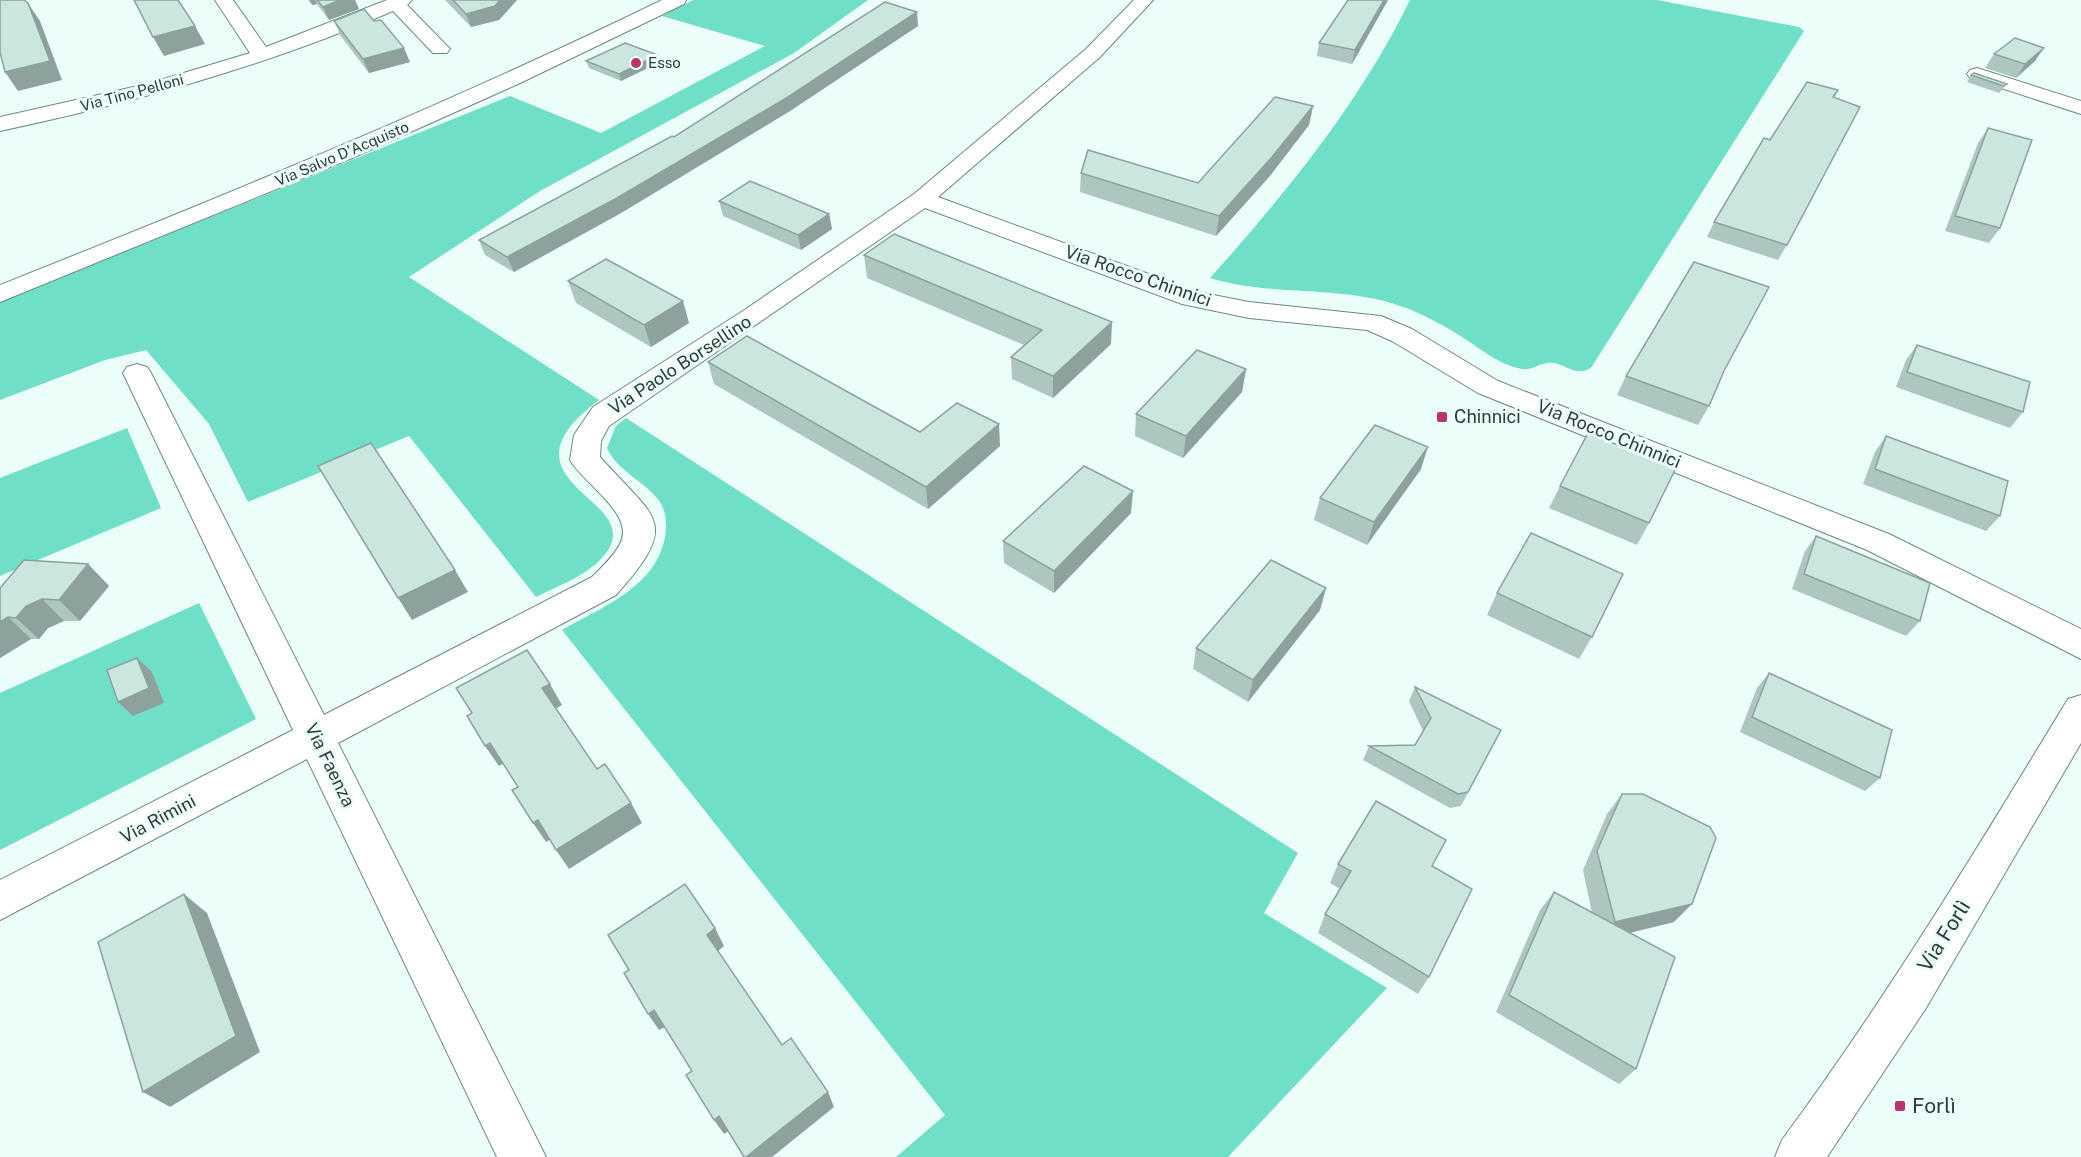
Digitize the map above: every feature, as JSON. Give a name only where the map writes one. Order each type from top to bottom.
[{"type":"street","points":[[224,0],[262,55]]},
{"type":"street","name":"Via Salvo D'Acquisto","points":[[0,294],[187,220],[381,138],[541,67],[677,0]]},
{"type":"street","name":"Via Paolo Borsellino","points":[[315,736],[604,586],[625,566],[635,549],[640,532],[639,518],[585,460],[587,437],[603,414],[812,277],[922,199],[1093,53],[1144,0]]},
{"type":"street","name":"Via Tino Pelloni","points":[[0,124],[123,97],[262,55],[399,2],[440,49]]},
{"type":"street","points":[[1977,74],[2081,108]]},
{"type":"street","name":"Via Rocco Chinnici","points":[[922,199],[1191,298],[1248,310],[1372,322],[1402,335],[1488,387],[1878,542],[2081,645]]},
{"type":"street","name":"Via Faenza","points":[[138,373],[522,1157]]},
{"type":"street","name":"Via Forlì","points":[[1799,1157],[1859,1073],[1957,917],[2081,710]]},
{"type":"street","name":"Via Rimini","points":[[0,901],[315,736]]},
{"type":"green space","points":[[693,0],[868,0],[794,53],[540,191],[409,277],[599,400],[568,430],[559,454],[565,473],[610,523],[612,541],[597,563],[576,578],[536,597],[409,436],[248,502],[209,424],[146,350],[105,360],[0,400],[0,302],[510,96],[601,133],[765,46],[662,16]]},
{"type":"green space","points":[[1410,0],[1657,0],[1799,27],[1804,31],[1591,368],[1576,371],[1549,363],[1530,369],[1514,367],[1490,356],[1430,318],[1384,301],[1334,293],[1259,288],[1210,278],[1319,146],[1368,75]]},
{"type":"green space","points":[[626,418],[1298,853],[1264,913],[1387,988],[1228,1157],[896,1157],[945,1115],[562,630],[628,592],[654,565],[662,549],[666,525],[661,503],[616,462],[607,448],[616,426]]},
{"type":"green space","points":[[127,428],[161,508],[0,576],[0,478]]},
{"type":"green space","points":[[199,603],[256,719],[0,850],[0,693]]},
{"type":"building","points":[[0,0],[24,0],[28,3],[50,61],[5,72],[0,52]]},
{"type":"building","points":[[134,0],[178,0],[195,26],[153,37]]},
{"type":"building","points":[[317,0],[340,0],[323,7]]},
{"type":"building","points":[[453,0],[500,0],[495,6],[466,14]]},
{"type":"building","points":[[1348,0],[1384,0],[1355,50],[1319,43]]},
{"type":"building","points":[[885,2],[917,12],[788,97],[617,198],[507,257],[479,240],[672,136],[674,137]]},
{"type":"building","points":[[364,9],[374,21],[381,20],[404,48],[363,59],[334,21]]},
{"type":"building","points":[[2015,38],[2044,48],[2025,64],[1994,54]]},
{"type":"building","points":[[625,43],[658,55],[619,74],[586,61]]},
{"type":"building","points":[[1974,73],[2007,84],[2004,86],[1971,75]]},
{"type":"building","points":[[1807,82],[1838,90],[1833,97],[1860,107],[1787,245],[1714,222],[1764,138],[1770,140]]},
{"type":"building","points":[[1275,97],[1313,106],[1272,157],[1219,216],[1081,173],[1088,150],[1198,183]]},
{"type":"building","points":[[1988,128],[2032,140],[2000,228],[1955,216]]},
{"type":"building","points":[[750,181],[829,214],[798,235],[719,201]]},
{"type":"building","points":[[894,234],[1112,322],[1053,376],[1011,357],[1042,330],[864,255]]},
{"type":"building","points":[[606,259],[683,301],[644,325],[568,281]]},
{"type":"building","points":[[1694,262],[1769,287],[1724,371],[1709,406],[1626,376]]},
{"type":"building","points":[[747,336],[920,432],[957,403],[999,424],[926,487],[708,362]]},
{"type":"building","points":[[1917,345],[2030,382],[2023,412],[1907,372]]},
{"type":"building","points":[[1197,350],[1246,369],[1186,436],[1136,414]]},
{"type":"building","points":[[1375,425],[1428,447],[1374,522],[1320,498]]},
{"type":"building","points":[[1588,433],[1676,468],[1649,523],[1560,486]]},
{"type":"building","points":[[1886,436],[2008,481],[2000,516],[1875,469]]},
{"type":"building","points":[[371,443],[455,570],[398,598],[318,466]]},
{"type":"building","points":[[1084,466],[1133,491],[1054,571],[1003,541]]},
{"type":"building","points":[[1531,533],[1623,574],[1592,637],[1497,593]]},
{"type":"building","points":[[1816,536],[1930,583],[1920,621],[1804,574]]},
{"type":"building","points":[[24,560],[88,564],[59,600],[42,599],[26,606],[16,618],[8,617],[0,622],[0,588]]},
{"type":"building","points":[[1271,560],[1326,588],[1253,680],[1196,648]]},
{"type":"building","points":[[527,650],[550,684],[542,688],[597,769],[605,764],[631,803],[556,850],[538,820],[533,823],[512,790],[518,787],[490,743],[485,746],[467,716],[472,713],[456,688]]},
{"type":"building","points":[[137,658],[149,688],[118,702],[107,670]]},
{"type":"building","points":[[1769,673],[1892,730],[1880,778],[1752,717]]},
{"type":"building","points":[[1415,687],[1501,730],[1468,792],[1458,794],[1369,746],[1415,745],[1431,718]]},
{"type":"building","points":[[1622,794],[1643,794],[1710,827],[1716,838],[1692,904],[1615,922],[1597,851]]},
{"type":"building","points":[[1376,801],[1446,840],[1432,866],[1472,889],[1429,977],[1325,914],[1351,871],[1338,864]]},
{"type":"building","points":[[685,884],[715,928],[707,935],[782,1045],[791,1038],[828,1092],[746,1157],[719,1116],[714,1120],[686,1075],[692,1071],[654,1010],[648,1014],[624,973],[629,970],[608,935]]},
{"type":"building","points":[[1554,892],[1675,957],[1636,1069],[1509,995]]},
{"type":"building","points":[[184,894],[236,1036],[143,1092],[98,942]]},
{"type":"place","name":"Esso","points":[[636,63]]},
{"type":"place","name":"Chinnici","points":[[1442,417]]},
{"type":"place","name":"Forlì","points":[[1900,1106]]}]
